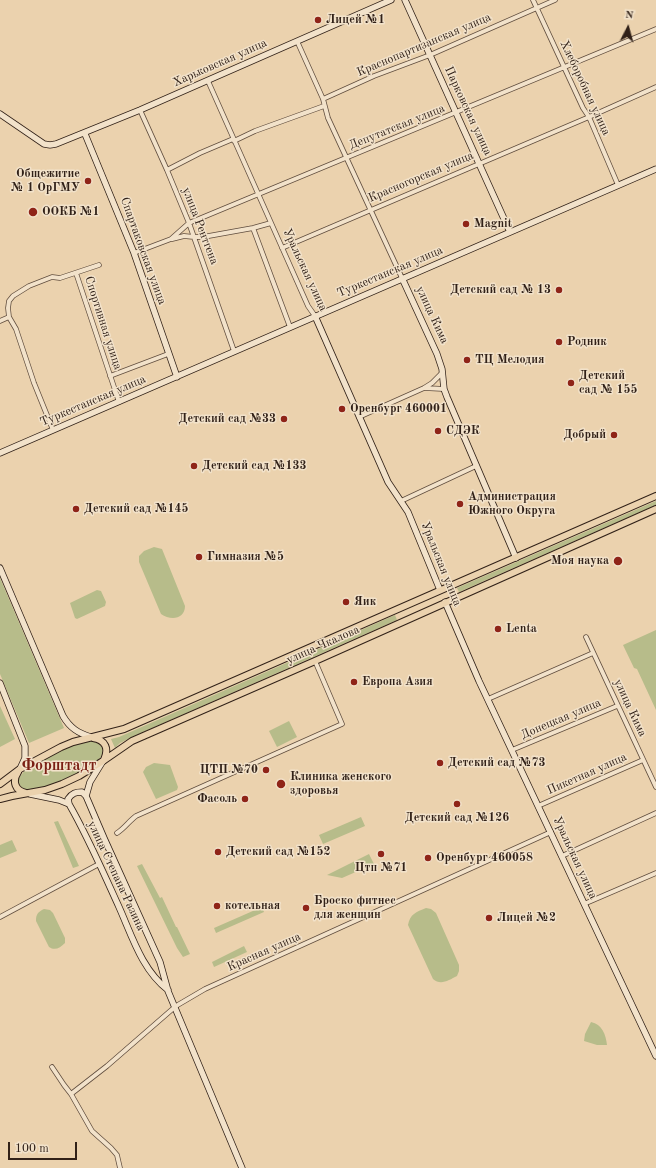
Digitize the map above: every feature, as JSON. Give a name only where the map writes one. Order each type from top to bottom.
[{"type":"main road","name":"улица Чкалова","points":[[0,784],[20,769],[61,747],[91,737],[124,729],[656,496]]},
{"type":"main road","name":"улица Чкалова","points":[[0,799],[45,790],[62,784],[103,762],[132,741],[656,509]]},
{"type":"main road","name":"Уральская улица","points":[[440,590],[445,602]]},
{"type":"main road","points":[[396,610],[402,621]]},
{"type":"main road","points":[[91,737],[102,740],[105,745],[107,750],[103,762]]},
{"type":"main road","points":[[20,769],[14,784],[18,790],[28,794]]},
{"type":"street","name":"Харьковская улица","points":[[2,116],[44,144],[56,144],[85,134],[391,0]]},
{"type":"street","name":"Парковская улица","points":[[405,0],[510,232]]},
{"type":"street","name":"Хлеборобная улица","points":[[533,0],[618,185]]},
{"type":"street","name":"Краснопартизанская улица","points":[[323,99],[374,76],[430,55],[536,7],[555,0]]},
{"type":"street","name":"Депутатская улица","points":[[189,223],[457,113],[656,29]]},
{"type":"street","name":"улица Кима","points":[[297,41],[347,158],[436,350],[440,360],[444,389],[516,558]]},
{"type":"street","name":"Уральская улица","points":[[208,81],[270,223],[314,316],[388,482],[408,512],[440,590]]},
{"type":"street","name":"Красногорская улица","points":[[282,248],[656,87]]},
{"type":"street","points":[[167,170],[200,153],[324,106]]},
{"type":"street","name":"улица Рентгена","points":[[140,110],[189,223],[234,351]]},
{"type":"street","name":"Спартаковская улица","points":[[85,134],[134,253],[177,377]]},
{"type":"street","name":"Туркестанская улица","points":[[0,453],[656,169]]},
{"type":"street","points":[[171,239],[189,223]]},
{"type":"street","points":[[134,253],[171,239],[184,236],[194,238],[253,228],[270,223]]},
{"type":"street","points":[[253,228],[290,327]]},
{"type":"street","points":[[53,430],[34,383],[16,329],[10,317],[8,308],[9,301],[13,296],[29,286],[52,277],[60,278],[99,265]]},
{"type":"street","name":"Спортивная улица","points":[[76,273],[119,402]]},
{"type":"street","points":[[0,321],[10,317]]},
{"type":"street","points":[[110,376],[168,354]]},
{"type":"street","points":[[359,417],[424,388],[432,383],[442,373]]},
{"type":"street","points":[[424,388],[444,389]]},
{"type":"street","points":[[401,501],[476,466]]},
{"type":"street","points":[[0,568],[63,716],[72,729],[83,735],[91,737]]},
{"type":"street","name":"Уральская улица","points":[[445,602],[488,699],[656,1056]]},
{"type":"street","name":"улица Кима","points":[[586,637],[656,787]]},
{"type":"street","points":[[488,699],[593,654]]},
{"type":"street","points":[[117,833],[124,829],[136,816],[342,724],[315,661]]},
{"type":"street","points":[[0,684],[25,746],[25,758],[20,769]]},
{"type":"street","name":"Донецкая улица","points":[[512,750],[617,706]]},
{"type":"street","name":"Пикетная улица","points":[[538,806],[643,760]]},
{"type":"street","points":[[28,794],[55,799],[69,804],[68,799],[76,792],[82,792],[86,796],[90,782],[103,762]]},
{"type":"street","name":"улица Степана Разина","points":[[86,796],[160,962],[168,991],[176,1006],[242,1168]]},
{"type":"street","name":"улица Степана Разина","points":[[69,804],[99,864],[146,968],[158,983],[168,991]]},
{"type":"street","points":[[562,856],[656,813]]},
{"type":"street","name":"Красная улица","points":[[71,1094],[107,1066],[176,1006],[205,989],[550,832]]},
{"type":"street","points":[[0,917],[99,864]]},
{"type":"street","points":[[584,904],[656,873]]},
{"type":"street","points":[[52,1066],[71,1094],[92,1131],[117,1155],[120,1168]]},
{"type":"green space","points":[[656,501],[656,505],[459,592],[457,588]]},
{"type":"green space","points":[[154,547],[162,549],[185,606],[183,614],[177,618],[169,618],[161,614],[139,562],[139,556],[144,551]]},
{"type":"green space","points":[[0,578],[64,728],[29,743],[0,674]]},
{"type":"green space","points":[[97,590],[101,591],[106,602],[105,606],[77,619],[75,618],[70,603]]},
{"type":"green space","points":[[395,615],[397,620],[132,737],[120,743],[115,748],[111,739],[119,737]]},
{"type":"green space","points":[[656,630],[656,710],[637,669],[634,668],[623,645]]},
{"type":"green space","points":[[0,706],[15,739],[0,747]]},
{"type":"green space","points":[[289,721],[297,737],[277,747],[269,731]]},
{"type":"green space","points":[[90,741],[101,746],[103,752],[96,762],[64,780],[45,787],[27,790],[19,784],[19,778],[25,770],[56,752],[74,744]]},
{"type":"green space","points":[[154,763],[170,765],[178,787],[177,790],[156,799],[143,772],[146,767]]},
{"type":"green space","points":[[361,817],[365,826],[323,844],[319,835]]},
{"type":"green space","points":[[58,821],[79,866],[73,868],[54,822]]},
{"type":"green space","points":[[12,840],[17,851],[0,858],[0,845]]},
{"type":"green space","points":[[369,854],[374,864],[342,878],[327,875]]},
{"type":"green space","points":[[142,864],[160,898],[162,897],[190,954],[183,957],[177,948],[137,866]]},
{"type":"green space","points":[[262,907],[264,912],[216,933],[214,928]]},
{"type":"green space","points":[[426,908],[431,909],[436,913],[459,965],[457,976],[445,982],[439,982],[433,979],[408,925],[410,918],[414,914]]},
{"type":"green space","points":[[44,909],[50,910],[53,913],[65,938],[65,943],[57,948],[53,949],[49,947],[36,921],[36,917],[40,911]]},
{"type":"green space","points":[[244,946],[247,952],[214,967],[212,962]]},
{"type":"green space","points":[[591,1022],[598,1025],[603,1030],[607,1045],[597,1045],[584,1041],[585,1034]]},
{"type":"place","name":"Лицей №1","points":[[318,20]]},
{"type":"place","name":"Общежитие № 1 ОрГМУ","points":[[88,181]]},
{"type":"place","name":"ООКБ №1","points":[[33,212]]},
{"type":"place","name":"Magnit","points":[[466,224]]},
{"type":"place","name":"Детский сад № 13","points":[[559,290]]},
{"type":"place","name":"Родник","points":[[559,342]]},
{"type":"place","name":"ТЦ Мелодия","points":[[467,360]]},
{"type":"place","name":"Детский сад № 155","points":[[571,383]]},
{"type":"place","name":"Оренбург 460001","points":[[342,409]]},
{"type":"place","name":"Детский сад №33","points":[[284,419]]},
{"type":"place","name":"СДЭК","points":[[438,431]]},
{"type":"place","name":"Добрый","points":[[614,435]]},
{"type":"place","name":"Детский сад №133","points":[[194,466]]},
{"type":"place","name":"Администрация Южного Округа","points":[[460,504]]},
{"type":"place","name":"Детский сад №145","points":[[76,509]]},
{"type":"place","name":"Гимназия №5","points":[[199,557]]},
{"type":"place","name":"Моя наука","points":[[618,561]]},
{"type":"place","name":"Яик","points":[[346,602]]},
{"type":"place","name":"Lenta","points":[[498,629]]},
{"type":"place","name":"Европа Азия","points":[[354,682]]},
{"type":"place","name":"Детский сад №73","points":[[440,763]]},
{"type":"place","name":"ЦТП №70","points":[[266,770]]},
{"type":"place","name":"Клиника женского здоровья","points":[[281,784]]},
{"type":"place","name":"Фасоль","points":[[245,799]]},
{"type":"place","name":"Детский сад №126","points":[[457,804]]},
{"type":"place","name":"Детский сад №152","points":[[218,852]]},
{"type":"place","name":"Цтп №71","points":[[381,854]]},
{"type":"place","name":"Оренбург 460058","points":[[428,858]]},
{"type":"place","name":"котельная","points":[[217,906]]},
{"type":"place","name":"Броско фитнес для женщин","points":[[306,908]]},
{"type":"place","name":"Лицей №2","points":[[489,918]]},
{"type":"district","name":"Форштадт","points":[[59,766]]}]
